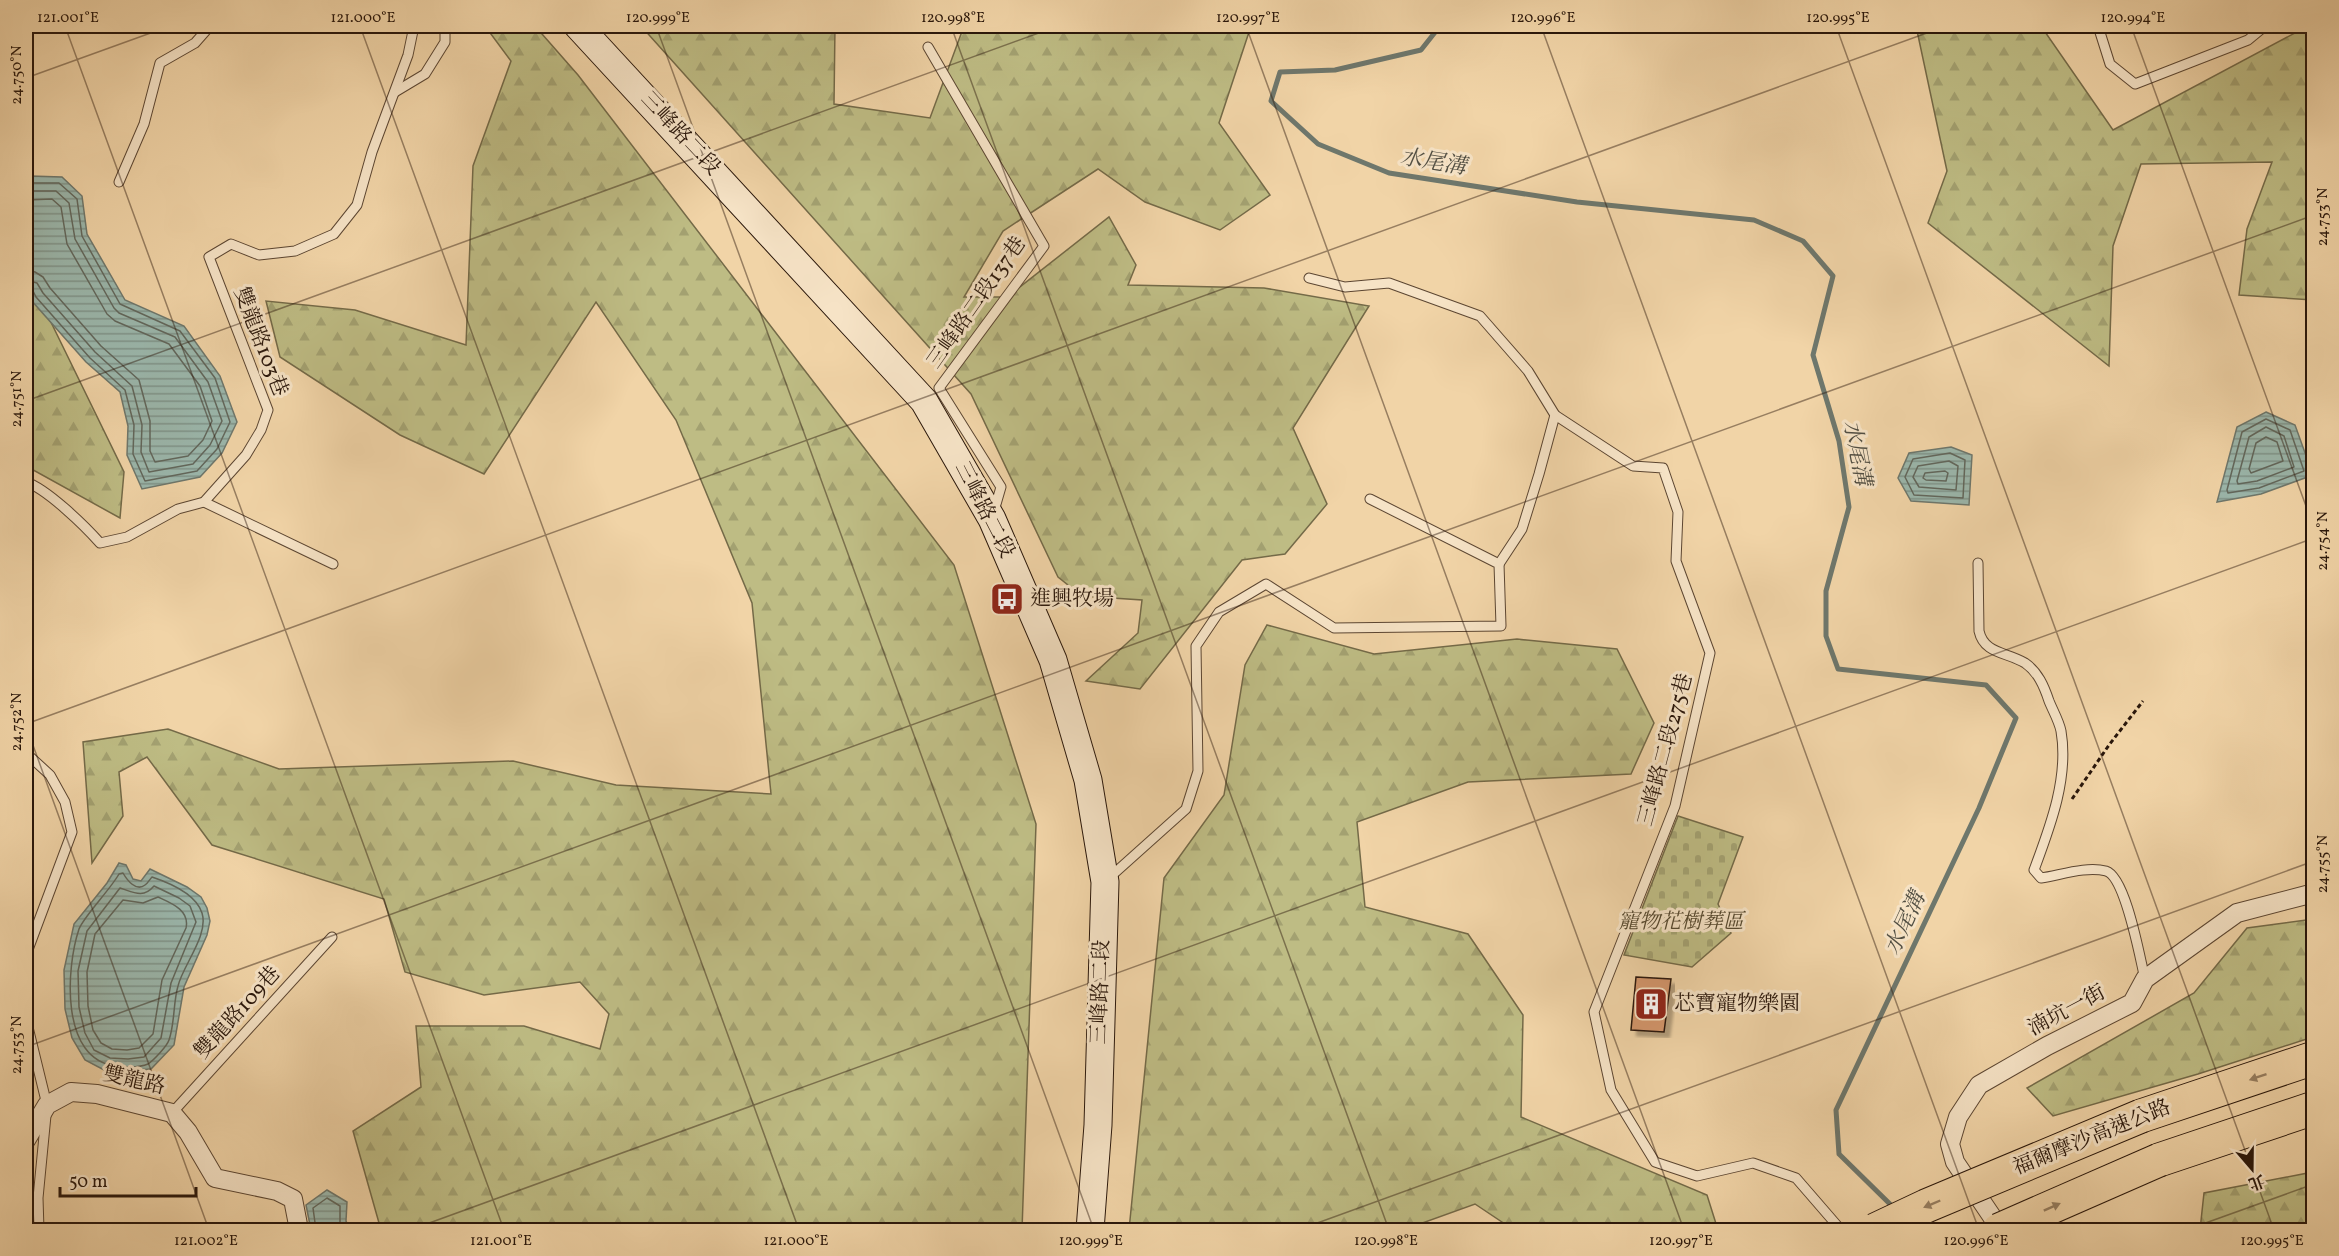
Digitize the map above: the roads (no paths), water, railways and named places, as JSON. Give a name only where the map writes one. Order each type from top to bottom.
[{"type":"highway","name":"福爾摩沙高速公路","points":[[1875,1230],[1926,1206],[2141,1116],[2313,1058]]},
{"type":"highway","points":[[2000,1230],[2159,1160],[2313,1108]]},
{"type":"street","name":"三峰路二段","points":[[578,26],[924,401],[992,519],[1053,660],[1088,780],[1105,882],[1098,1125],[1090,1230]]},
{"type":"street","name":"湳坑一街","points":[[2000,1230],[1955,1162],[1950,1144],[1958,1117],[1979,1085],[2047,1046],[2132,1003],[2145,979],[2237,913],[2311,891]]},
{"type":"street","name":"雙龍路","points":[[47,1105],[71,1092],[97,1094],[172,1113],[188,1132],[215,1178],[277,1191],[293,1199],[298,1230]]},
{"type":"street","points":[[26,1140],[47,1105]]},
{"type":"lane","points":[[119,182],[144,124],[160,63],[195,43],[210,26]]},
{"type":"lane","name":"雙龍路103巷","points":[[204,502],[246,455],[261,430],[268,410],[209,257],[231,244],[259,255],[295,251],[334,234],[357,205],[372,152],[408,55],[414,26]]},
{"type":"lane","points":[[395,92],[425,74],[445,42],[445,26]]},
{"type":"lane","points":[[2098,26],[2110,64],[2135,84],[2248,40],[2262,27]]},
{"type":"lane","name":"三峰路二段137巷","points":[[928,47],[1044,246],[939,388],[1001,487],[992,519]]},
{"type":"lane","points":[[1105,882],[1186,809],[1198,771],[1196,646],[1219,612],[1266,584],[1334,628],[1501,626],[1499,564],[1522,529],[1555,416],[1528,371],[1480,316],[1389,283],[1345,287],[1309,278]]},
{"type":"lane","name":"三峰路二段275巷","points":[[1555,416],[1633,466],[1663,468],[1678,512],[1676,561],[1710,653],[1675,806],[1594,1012],[1611,1090],[1654,1162],[1697,1176],[1753,1163],[1796,1178],[1841,1230]]},
{"type":"lane","points":[[26,482],[60,505],[87,528],[100,543],[127,537],[178,509],[204,502],[333,564]]},
{"type":"lane","points":[[1370,499],[1499,564]]},
{"type":"lane","points":[[1978,563],[1978,631],[1981,642],[1989,649],[2014,658],[2036,672],[2061,730],[2063,770],[2048,834],[2034,870],[2041,878],[2084,870],[2108,871],[2116,879],[2125,899],[2145,979]]},
{"type":"lane","points":[[26,753],[50,775],[65,802],[72,832],[26,955]]},
{"type":"lane","name":"雙龍路109巷","points":[[172,1113],[332,937]]},
{"type":"lane","points":[[26,1019],[47,1105],[38,1198],[39,1230]]},
{"type":"water","points":[[30,176],[62,177],[82,196],[87,234],[125,300],[184,326],[220,376],[237,422],[222,453],[200,477],[142,489],[127,455],[128,426],[120,392],[86,362],[31,300],[26,287],[26,179]]},
{"type":"water","points":[[2266,412],[2295,425],[2313,475],[2261,494],[2217,502],[2237,427]]},
{"type":"water","points":[[1951,447],[1972,455],[1969,505],[1911,501],[1898,478],[1909,453]]},
{"type":"water","points":[[119,863],[126,865],[133,879],[141,881],[150,869],[187,887],[201,897],[210,921],[207,935],[184,987],[174,1045],[151,1069],[128,1073],[106,1071],[85,1060],[72,1038],[65,1009],[64,970],[74,924],[107,883]]},
{"type":"water","points":[[327,1190],[347,1202],[346,1221],[350,1230],[311,1230],[306,1205]]},
{"type":"waterway","name":"水尾溝","points":[[1440,26],[1421,50],[1335,70],[1280,72],[1271,101],[1318,144],[1389,173],[1577,202],[1754,220],[1803,241],[1833,276],[1813,355],[1839,441],[1849,507],[1826,591],[1826,636],[1838,669],[1986,685],[2016,718],[1979,808],[1836,1110],[1839,1154],[1894,1208]]},
{"type":"place","name":"進興牧場","points":[[1007,599]]},
{"type":"place","name":"芯寶寵物樂園","points":[[1651,1004]]},
{"type":"park label","name":"寵物花樹葬區","points":[[1681,922]]}]
